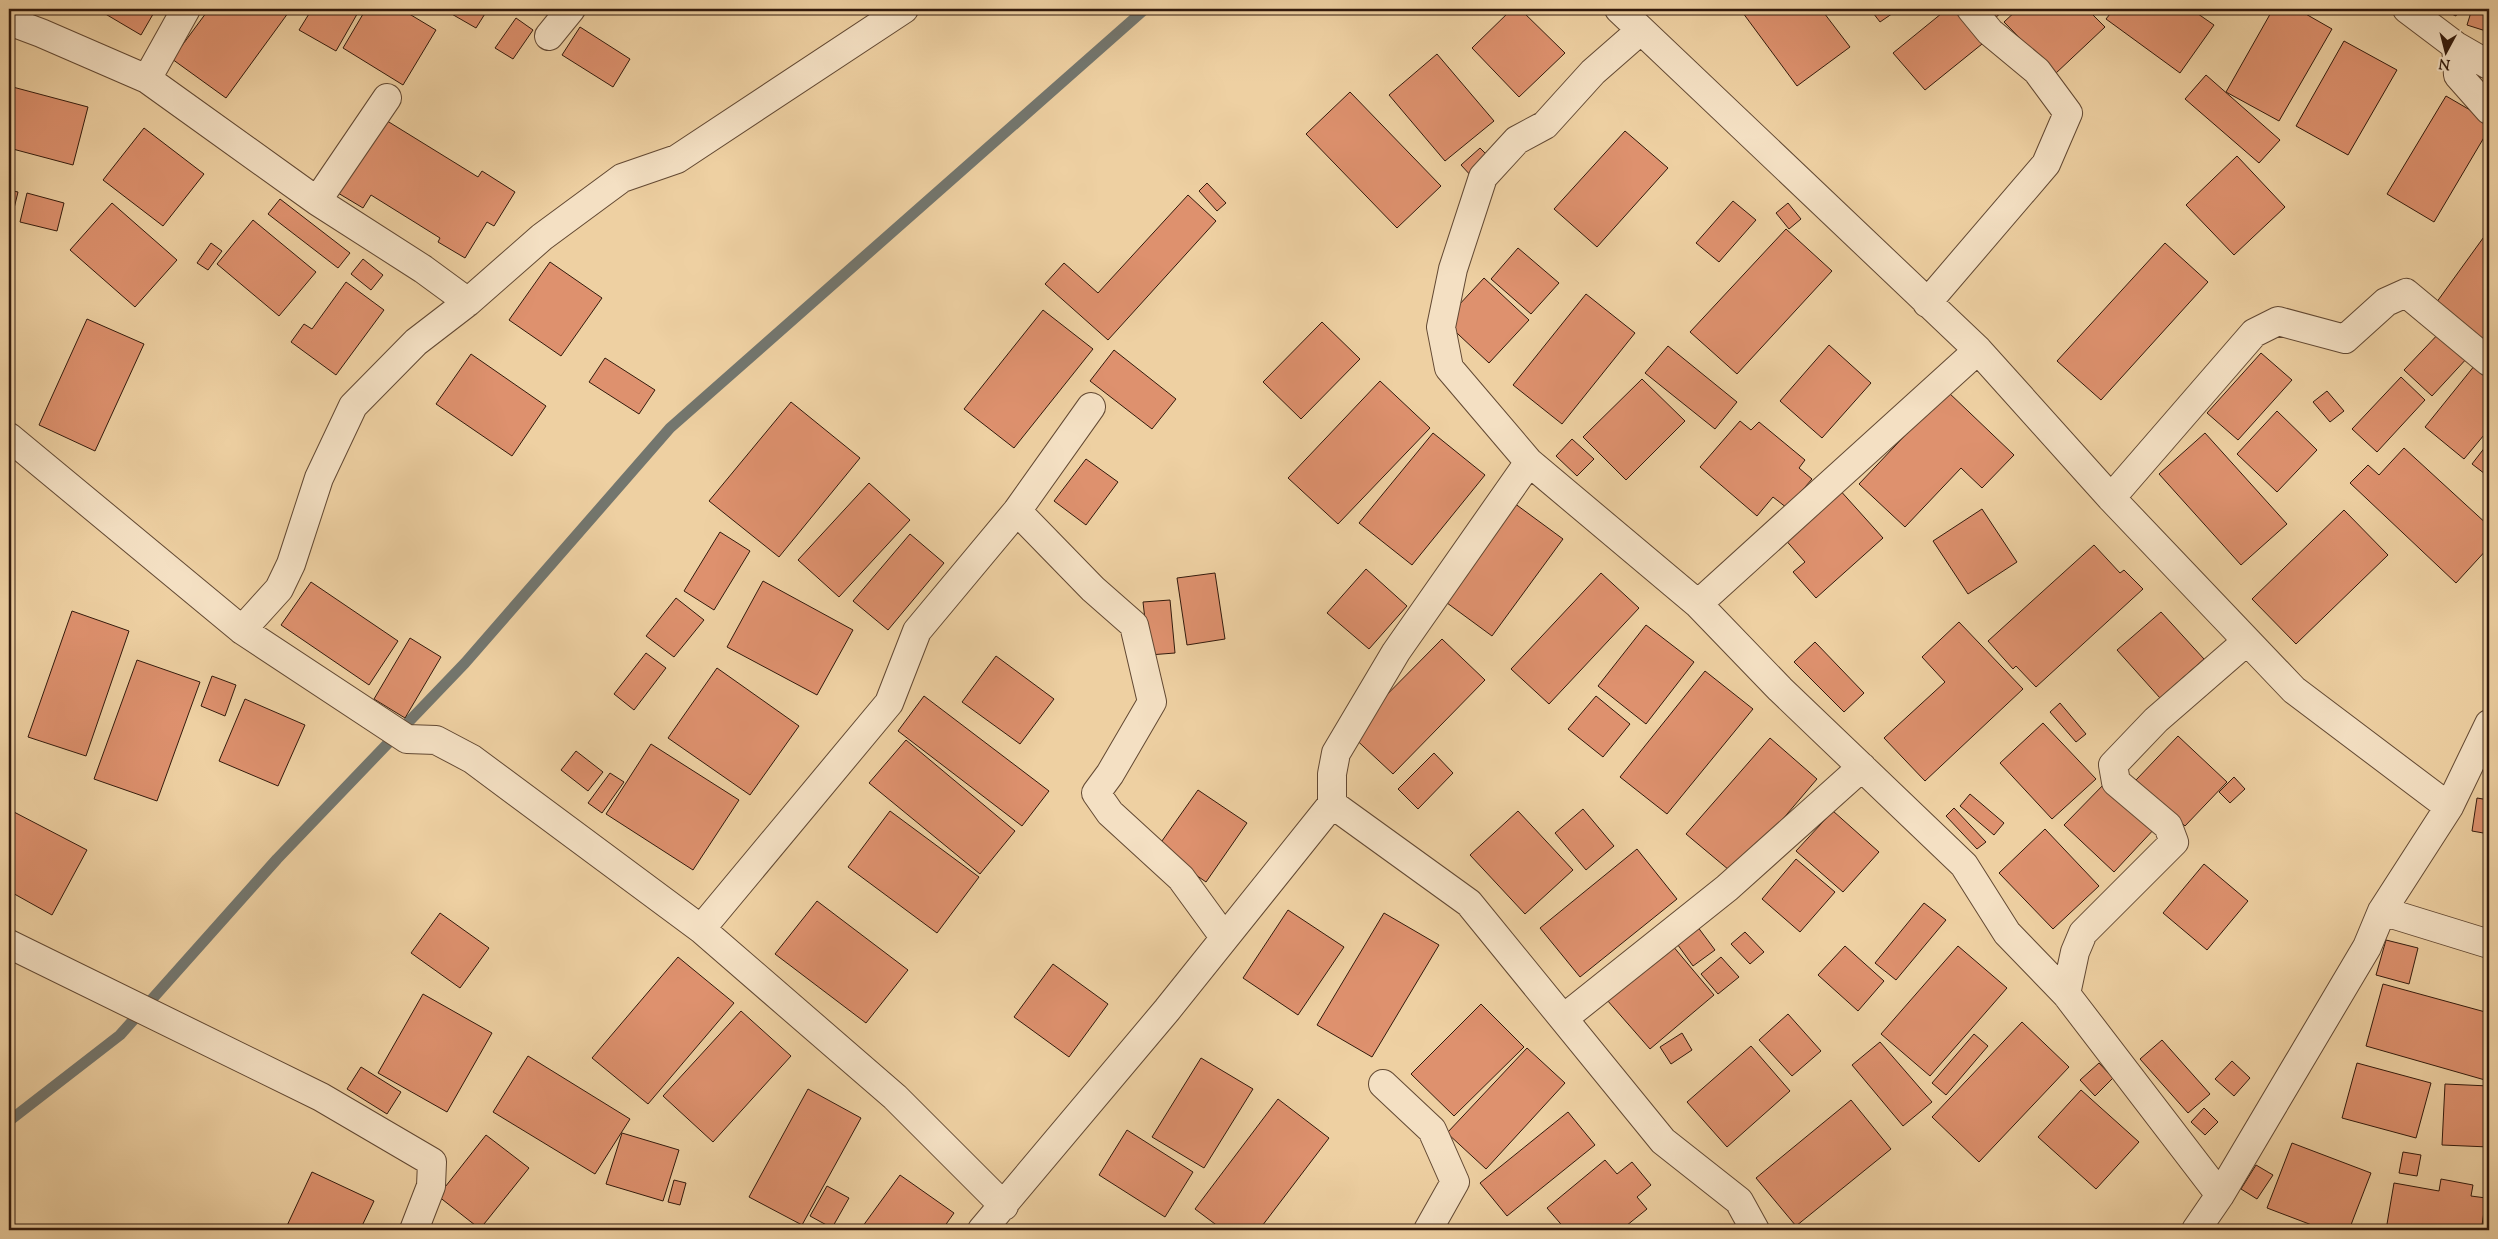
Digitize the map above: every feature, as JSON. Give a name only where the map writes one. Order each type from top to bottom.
[{"type":"street","points":[[147,78],[186,9]]},
{"type":"street","points":[[549,36],[571,9]]},
{"type":"street","points":[[242,630],[279,589],[292,564],[319,478],[353,406],[416,342],[468,302],[542,237],[622,178],[677,159],[904,9]]},
{"type":"street","points":[[1619,9],[1978,350],[2111,498],[2294,690],[2449,807]]},
{"type":"street","points":[[1927,303],[2046,164],[2068,113],[2037,71],[1990,32],[1971,9]]},
{"type":"street","points":[[2406,9],[2456,46],[2489,65]]},
{"type":"street","points":[[9,22],[42,32],[147,78],[317,202],[423,269],[468,302]]},
{"type":"street","points":[[1641,30],[1593,72],[1545,125],[1517,140],[1483,177],[1453,269],[1441,327],[1449,368],[1529,462],[1698,604],[1780,689],[1964,865],[2007,933],[2066,994],[2220,1195]]},
{"type":"street","points":[[2456,46],[2458,75],[2489,110]]},
{"type":"street","points":[[317,202],[387,98]]},
{"type":"street","points":[[2111,498],[2254,333],[2278,321],[2345,340],[2386,302],[2406,293],[2489,362]]},
{"type":"street","points":[[1698,604],[1978,350]]},
{"type":"street","points":[[701,929],[889,704],[917,631],[1016,511],[1091,408]]},
{"type":"street","points":[[9,437],[242,630],[407,739],[436,740],[472,759],[701,929],[894,1097],[1004,1206]]},
{"type":"street","points":[[982,1230],[1167,1010],[1332,804],[1332,774],[1336,753],[1396,652],[1529,462]]},
{"type":"street","points":[[1016,511],[1093,589],[1134,625],[1152,702],[1110,774],[1096,793],[1110,813],[1181,878],[1224,937]]},
{"type":"street","points":[[2066,994],[2075,952],[2083,932],[2174,842],[2168,826],[2116,782],[2114,765],[2156,720],[2247,641]]},
{"type":"street","points":[[2196,1230],[2220,1195],[2367,947],[2382,912],[2449,807],[2489,724]]},
{"type":"street","points":[[1564,1018],[1727,888],[1862,767]]},
{"type":"street","points":[[1332,804],[1468,903],[1506,952],[1564,1018],[1596,1061],[1663,1142],[1739,1201],[1755,1230]]},
{"type":"street","points":[[2382,912],[2489,944]]},
{"type":"street","points":[[9,944],[321,1097],[432,1162],[431,1186],[414,1230]]},
{"type":"street","points":[[1383,1084],[1432,1130],[1454,1182],[1428,1230]]},
{"type":"building","points":[[97,9],[156,9],[141,35]]},
{"type":"building","points":[[209,9],[291,9],[226,98],[172,59]]},
{"type":"building","points":[[312,9],[360,9],[336,51],[299,30]]},
{"type":"building","points":[[366,9],[401,9],[436,30],[403,85],[343,48]]},
{"type":"building","points":[[443,9],[488,9],[476,28]]},
{"type":"building","points":[[1512,9],[1520,9],[1565,53],[1519,97],[1472,48]]},
{"type":"building","points":[[1740,9],[1821,9],[1850,47],[1797,86]]},
{"type":"building","points":[[1870,9],[1899,9],[1880,22]]},
{"type":"building","points":[[1947,9],[1960,9],[1987,40],[1925,90],[1893,53]]},
{"type":"building","points":[[1983,9],[2005,9],[1993,20]]},
{"type":"building","points":[[2018,9],[2087,9],[2105,27],[2055,74],[2004,22]]},
{"type":"building","points":[[2114,9],[2191,9],[2214,25],[2180,73],[2106,19]]},
{"type":"building","points":[[2273,9],[2297,9],[2332,29],[2279,121],[2226,92]]},
{"type":"building","points":[[2441,9],[2459,9],[2456,16]]},
{"type":"building","points":[[2472,9],[2489,9],[2489,32],[2467,25]]},
{"type":"building","points":[[516,18],[533,30],[513,59],[495,48]]},
{"type":"building","points":[[580,27],[630,59],[613,87],[562,55]]},
{"type":"building","points":[[2344,41],[2397,70],[2348,155],[2296,126]]},
{"type":"building","points":[[1437,54],[1494,121],[1445,161],[1389,95]]},
{"type":"building","points":[[2206,75],[2280,140],[2259,163],[2185,99]]},
{"type":"building","points":[[9,86],[88,107],[73,165],[9,148]]},
{"type":"building","points":[[1350,92],[1441,186],[1397,228],[1306,134]]},
{"type":"building","points":[[2446,96],[2489,121],[2489,129],[2434,222],[2387,194]]},
{"type":"building","points":[[384,119],[478,177],[482,171],[515,192],[494,226],[487,222],[465,258],[438,242],[440,238],[371,195],[363,208],[338,193]]},
{"type":"building","points":[[144,128],[204,174],[163,226],[103,180]]},
{"type":"building","points":[[1625,131],[1668,168],[1597,247],[1554,209]]},
{"type":"building","points":[[1480,148],[1492,160],[1473,178],[1461,165]]},
{"type":"building","points":[[2237,156],[2285,207],[2234,255],[2186,205]]},
{"type":"building","points":[[1207,183],[1226,203],[1217,211],[1199,191]]},
{"type":"building","points":[[9,190],[18,192],[10,225],[9,225]]},
{"type":"building","points":[[27,193],[64,203],[57,231],[20,222]]},
{"type":"building","points":[[1188,195],[1216,221],[1108,340],[1045,284],[1064,263],[1098,293]]},
{"type":"building","points":[[280,199],[350,253],[338,268],[268,214]]},
{"type":"building","points":[[1733,201],[1756,220],[1719,262],[1696,243]]},
{"type":"building","points":[[112,203],[177,260],[135,307],[70,250]]},
{"type":"building","points":[[1788,203],[1801,219],[1789,229],[1776,213]]},
{"type":"building","points":[[253,220],[316,272],[279,316],[217,264]]},
{"type":"building","points":[[1786,229],[1832,271],[1737,374],[1690,332]]},
{"type":"building","points":[[2486,234],[2489,237],[2489,350],[2431,310]]},
{"type":"building","points":[[211,243],[222,251],[208,270],[197,263]]},
{"type":"building","points":[[2165,243],[2208,282],[2101,400],[2057,361]]},
{"type":"building","points":[[1518,248],[1559,283],[1531,314],[1491,279]]},
{"type":"building","points":[[363,259],[383,275],[371,290],[351,274]]},
{"type":"building","points":[[550,262],[602,298],[561,356],[509,320]]},
{"type":"building","points":[[1484,278],[1529,320],[1489,363],[1444,321]]},
{"type":"building","points":[[346,282],[384,310],[336,375],[291,342],[304,324],[312,329]]},
{"type":"building","points":[[1586,294],[1635,333],[1562,424],[1513,385]]},
{"type":"building","points":[[1043,310],[1093,349],[1014,448],[964,409]]},
{"type":"building","points":[[87,319],[144,344],[95,451],[39,425]]},
{"type":"building","points":[[1322,322],[1360,359],[1301,419],[1263,382]]},
{"type":"building","points":[[2442,330],[2469,356],[2432,396],[2404,370]]},
{"type":"building","points":[[1829,345],[1871,383],[1822,438],[1780,401]]},
{"type":"building","points":[[1668,346],[1737,402],[1715,429],[1645,373]]},
{"type":"building","points":[[1114,350],[1176,399],[1152,429],[1090,381]]},
{"type":"building","points":[[2261,353],[2292,380],[2238,440],[2207,413]]},
{"type":"building","points":[[471,354],[546,406],[512,456],[436,404]]},
{"type":"building","points":[[605,358],[655,390],[639,414],[589,382]]},
{"type":"building","points":[[2475,365],[2489,376],[2489,429],[2464,459],[2425,427]]},
{"type":"building","points":[[2401,377],[2425,400],[2377,452],[2352,429]]},
{"type":"building","points":[[1642,379],[1685,421],[1626,480],[1583,437]]},
{"type":"building","points":[[1380,381],[1430,428],[1338,524],[1288,478]]},
{"type":"building","points":[[1947,391],[2014,455],[1982,488],[1961,468],[1905,527],[1859,484]]},
{"type":"building","points":[[2327,391],[2344,411],[2330,422],[2313,402]]},
{"type":"building","points":[[791,402],[860,458],[779,557],[709,501]]},
{"type":"building","points":[[2277,411],[2317,450],[2277,492],[2237,454]]},
{"type":"building","points":[[1740,421],[1751,430],[1759,422],[1805,460],[1799,468],[1812,479],[1787,508],[1773,497],[1757,516],[1700,467]]},
{"type":"building","points":[[1433,433],[1485,475],[1412,565],[1359,523]]},
{"type":"building","points":[[2205,433],[2287,524],[2241,565],[2159,474]]},
{"type":"building","points":[[1572,439],[1594,459],[1577,476],[1556,456]]},
{"type":"building","points":[[2489,442],[2489,477],[2472,464]]},
{"type":"building","points":[[2404,448],[2489,526],[2489,547],[2456,583],[2350,483],[2368,465],[2379,475]]},
{"type":"building","points":[[1086,459],[1118,482],[1086,525],[1054,501]]},
{"type":"building","points":[[869,483],[910,520],[839,597],[798,560]]},
{"type":"building","points":[[1838,488],[1883,538],[1816,598],[1793,572],[1805,562],[1783,537]]},
{"type":"building","points":[[1514,503],[1563,539],[1492,636],[1443,600]]},
{"type":"building","points":[[1982,509],[2017,562],[1968,594],[1933,541]]},
{"type":"building","points":[[2344,510],[2388,555],[2296,644],[2252,599]]},
{"type":"building","points":[[720,532],[750,551],[714,610],[684,591]]},
{"type":"building","points":[[910,534],[944,563],[888,630],[853,601]]},
{"type":"building","points":[[2094,545],[2120,573],[2124,570],[2143,589],[2036,687],[2016,666],[2013,669],[1988,641]]},
{"type":"building","points":[[1366,569],[1407,606],[1369,649],[1327,613]]},
{"type":"building","points":[[1215,573],[1225,639],[1187,645],[1177,578]]},
{"type":"building","points":[[1601,573],[1639,608],[1549,704],[1511,669]]},
{"type":"building","points":[[763,581],[853,630],[817,695],[727,647]]},
{"type":"building","points":[[311,582],[398,641],[369,685],[281,625]]},
{"type":"building","points":[[676,598],[704,620],[674,657],[646,636]]},
{"type":"building","points":[[1170,600],[1175,653],[1149,655],[1143,602]]},
{"type":"building","points":[[72,611],[129,631],[86,756],[28,737]]},
{"type":"building","points":[[2161,612],[2204,659],[2160,698],[2117,650]]},
{"type":"building","points":[[1959,622],[2023,689],[1925,781],[1884,738],[1945,682],[1922,657]]},
{"type":"building","points":[[1646,625],[1694,662],[1646,724],[1598,686]]},
{"type":"building","points":[[410,638],[441,657],[405,718],[374,699]]},
{"type":"building","points":[[1442,639],[1485,680],[1393,774],[1349,733]]},
{"type":"building","points":[[1815,642],[1864,693],[1844,712],[1794,662]]},
{"type":"building","points":[[646,653],[666,668],[634,710],[614,694]]},
{"type":"building","points":[[996,656],[1054,699],[1020,744],[962,702]]},
{"type":"building","points":[[137,660],[200,682],[157,801],[94,779]]},
{"type":"building","points":[[717,668],[799,726],[750,795],[668,738]]},
{"type":"building","points":[[1705,671],[1753,709],[1667,814],[1620,777]]},
{"type":"building","points":[[212,676],[236,685],[225,716],[201,706]]},
{"type":"building","points":[[924,696],[1049,791],[1022,826],[898,731]]},
{"type":"building","points":[[1596,696],[1630,724],[1603,757],[1568,729]]},
{"type":"building","points":[[245,699],[305,725],[278,786],[219,761]]},
{"type":"building","points":[[2060,703],[2086,734],[2076,742],[2050,712]]},
{"type":"building","points":[[2043,723],[2096,779],[2052,819],[2000,763]]},
{"type":"building","points":[[2178,736],[2227,782],[2185,826],[2136,780]]},
{"type":"building","points":[[1770,738],[1817,779],[1735,875],[1686,834]]},
{"type":"building","points":[[906,740],[1015,831],[980,874],[869,783]]},
{"type":"building","points":[[651,744],[739,800],[693,870],[606,814]]},
{"type":"building","points":[[576,751],[603,772],[588,791],[561,770]]},
{"type":"building","points":[[1434,753],[1453,773],[1418,809],[1398,789]]},
{"type":"building","points":[[610,773],[624,782],[602,813],[588,803]]},
{"type":"building","points":[[2234,777],[2245,789],[2230,803],[2219,792]]},
{"type":"building","points":[[2108,780],[2157,826],[2114,872],[2064,825]]},
{"type":"building","points":[[1198,790],[1247,823],[1206,882],[1157,848]]},
{"type":"building","points":[[1970,794],[2004,823],[1994,835],[1960,806]]},
{"type":"building","points":[[2477,798],[2489,800],[2489,834],[2472,831]]},
{"type":"building","points":[[1954,808],[1986,842],[1977,849],[1946,816]]},
{"type":"building","points":[[1583,809],[1614,846],[1586,870],[1555,833]]},
{"type":"building","points":[[890,811],[979,877],[937,933],[848,867]]},
{"type":"building","points":[[1518,811],[1573,870],[1525,914],[1470,855]]},
{"type":"building","points":[[1833,811],[1879,852],[1843,892],[1796,851]]},
{"type":"building","points":[[14,812],[87,850],[52,915],[9,891],[9,822]]},
{"type":"building","points":[[2045,829],[2099,886],[2053,929],[1999,873]]},
{"type":"building","points":[[1637,849],[1677,899],[1580,977],[1540,928]]},
{"type":"building","points":[[1796,859],[1835,892],[1800,932],[1762,899]]},
{"type":"building","points":[[2204,864],[2248,901],[2207,950],[2163,913]]},
{"type":"building","points":[[817,901],[908,970],[866,1023],[775,954]]},
{"type":"building","points":[[1924,903],[1946,920],[1896,980],[1875,963]]},
{"type":"building","points":[[1288,910],[1344,947],[1298,1015],[1243,978]]},
{"type":"building","points":[[440,913],[489,948],[460,988],[411,953]]},
{"type":"building","points":[[1384,913],[1439,945],[1372,1057],[1317,1025]]},
{"type":"building","points":[[1697,926],[1715,950],[1693,966],[1675,941]]},
{"type":"building","points":[[1745,932],[1764,952],[1750,964],[1731,944]]},
{"type":"building","points":[[2386,940],[2418,948],[2409,984],[2376,975]]},
{"type":"building","points":[[1672,945],[1714,995],[1650,1049],[1607,1000]]},
{"type":"building","points":[[1845,946],[1884,981],[1858,1011],[1818,975]]},
{"type":"building","points":[[1958,946],[2007,988],[1930,1076],[1881,1034]]},
{"type":"building","points":[[678,957],[734,1003],[648,1104],[592,1058]]},
{"type":"building","points":[[1721,957],[1739,977],[1718,994],[1701,974]]},
{"type":"building","points":[[1053,964],[1108,1004],[1069,1057],[1014,1017]]},
{"type":"building","points":[[2383,984],[2489,1013],[2489,1065],[2485,1080],[2366,1046]]},
{"type":"building","points":[[423,994],[492,1033],[447,1112],[378,1073]]},
{"type":"building","points":[[1481,1004],[1524,1047],[1454,1116],[1411,1074]]},
{"type":"building","points":[[741,1011],[791,1056],[713,1142],[663,1096]]},
{"type":"building","points":[[1788,1014],[1821,1051],[1792,1076],[1759,1040]]},
{"type":"building","points":[[2022,1022],[2069,1067],[1979,1162],[1932,1117]]},
{"type":"building","points":[[1682,1033],[1692,1050],[1671,1064],[1660,1047]]},
{"type":"building","points":[[1974,1034],[1988,1046],[1946,1095],[1932,1083]]},
{"type":"building","points":[[2162,1040],[2210,1094],[2188,1113],[2140,1059]]},
{"type":"building","points":[[1880,1042],[1932,1102],[1903,1126],[1852,1065]]},
{"type":"building","points":[[1751,1046],[1790,1091],[1727,1147],[1687,1102]]},
{"type":"building","points":[[1527,1048],[1565,1083],[1486,1169],[1447,1133]]},
{"type":"building","points":[[528,1056],[630,1119],[595,1174],[493,1112]]},
{"type":"building","points":[[1201,1058],[1253,1089],[1204,1168],[1152,1137]]},
{"type":"building","points":[[2232,1061],[2250,1078],[2234,1096],[2215,1079]]},
{"type":"building","points":[[2099,1063],[2113,1078],[2095,1096],[2080,1080]]},
{"type":"building","points":[[2357,1063],[2431,1083],[2416,1138],[2342,1118]]},
{"type":"building","points":[[361,1067],[401,1092],[387,1114],[347,1089]]},
{"type":"building","points":[[2445,1084],[2489,1086],[2489,1147],[2442,1145]]},
{"type":"building","points":[[808,1089],[861,1118],[802,1225],[749,1197]]},
{"type":"building","points":[[2081,1090],[2139,1142],[2096,1189],[2038,1137]]},
{"type":"building","points":[[1278,1099],[1329,1138],[1259,1230],[1223,1230],[1195,1209]]},
{"type":"building","points":[[1851,1100],[1891,1149],[1796,1226],[1756,1178]]},
{"type":"building","points":[[2204,1108],[2218,1122],[2205,1135],[2191,1122]]},
{"type":"building","points":[[1568,1112],[1595,1145],[1507,1216],[1480,1183]]},
{"type":"building","points":[[1127,1130],[1193,1172],[1165,1217],[1099,1175]]},
{"type":"building","points":[[622,1133],[679,1150],[663,1201],[606,1184]]},
{"type":"building","points":[[486,1135],[529,1168],[480,1229],[438,1196]]},
{"type":"building","points":[[2292,1143],[2371,1173],[2349,1230],[2325,1230],[2267,1208]]},
{"type":"building","points":[[2403,1152],[2421,1155],[2417,1176],[2399,1173]]},
{"type":"building","points":[[1605,1160],[1617,1174],[1632,1162],[1651,1185],[1637,1197],[1647,1209],[1621,1230],[1566,1230],[1547,1208]]},
{"type":"building","points":[[2256,1165],[2273,1175],[2257,1199],[2241,1189]]},
{"type":"building","points":[[312,1172],[374,1201],[360,1230],[285,1230]]},
{"type":"building","points":[[900,1175],[954,1213],[942,1230],[860,1230]]},
{"type":"building","points":[[2441,1179],[2473,1185],[2471,1196],[2486,1198],[2482,1225],[2489,1226],[2489,1230],[2386,1230],[2394,1183],[2439,1191]]},
{"type":"building","points":[[674,1180],[686,1183],[680,1205],[668,1202]]},
{"type":"building","points":[[827,1186],[849,1198],[832,1228],[810,1216]]},
{"type":"waterway","points":[[9,1121],[120,1035],[277,859],[465,663],[670,428],[1145,9]]}]
